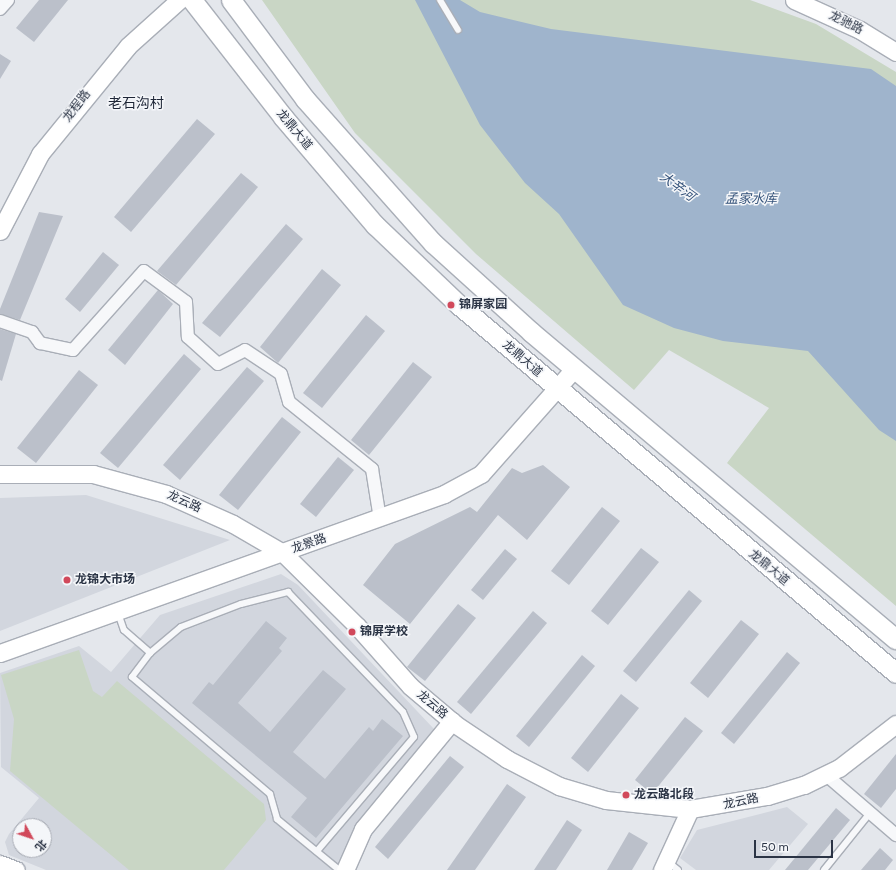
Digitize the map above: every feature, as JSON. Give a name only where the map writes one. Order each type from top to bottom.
[{"type":"main road","name":"龙鼎大道","points":[[192,0],[283,117],[375,225],[459,305],[896,673]]},
{"type":"main road","points":[[231,0],[305,99],[433,243],[574,369],[896,639]]},
{"type":"street","points":[[0,9],[8,0]]},
{"type":"street","name":"龙程路","points":[[0,231],[40,154],[128,46],[179,0]]},
{"type":"street","name":"龙驰路","points":[[794,0],[860,30],[896,52]]},
{"type":"street","name":"龙驰路","points":[[823,0],[896,42]]},
{"type":"street","points":[[0,321],[32,332],[40,343],[73,350],[144,271],[186,302],[188,337],[218,364],[245,350],[282,374],[290,402],[372,469],[380,519]]},
{"type":"street","name":"龙景路","points":[[0,653],[380,519],[444,494],[481,474],[574,369]]},
{"type":"street","name":"龙云路","points":[[0,474],[93,474],[166,494],[233,524],[283,553],[357,626],[410,686],[452,721],[507,759],[560,786],[606,800],[690,809],[767,796],[825,774],[896,724]]},
{"type":"street","points":[[345,870],[363,829],[452,721]]},
{"type":"street","points":[[825,774],[896,835]]},
{"type":"street","points":[[669,867],[690,809]]},
{"type":"street","points":[[0,864],[16,870]]},
{"type":"lane","points":[[440,0],[458,30]]},
{"type":"lane","points":[[317,851],[414,737],[403,712],[288,592],[241,604],[181,627],[150,653],[132,677],[270,794],[277,819],[339,870]]},
{"type":"lane","points":[[118,611],[124,630],[150,653]]},
{"type":"lane","points":[[824,870],[870,813]]},
{"type":"shaded area","name":"龙锦大市场","points":[[86,495],[230,540],[0,631],[0,498]]},
{"type":"shaded area","points":[[281,574],[298,585],[434,729],[352,833],[339,870],[46,870],[16,858],[52,858],[52,818],[22,818],[39,798],[1,767],[0,673],[79,646],[111,672],[160,615]]},
{"type":"shaded area","points":[[787,807],[808,824],[769,870],[696,870],[680,858],[697,830]]},
{"type":"shaded area","points":[[12,830],[12,856],[9,855],[5,842]]},
{"type":"green space","points":[[262,0],[750,0],[816,24],[896,72],[896,606],[727,463],[769,408],[669,350],[634,390],[476,254],[355,133]]},
{"type":"green space","points":[[79,650],[93,691],[102,697],[117,681],[264,804],[266,820],[224,870],[129,870],[10,771],[14,719],[1,675]]},
{"type":"water","name":"孟家水库","points":[[415,0],[460,0],[480,12],[551,29],[871,69],[896,86],[896,441],[879,430],[808,351],[723,341],[674,328],[623,305],[559,214],[525,183],[480,125]]},
{"type":"building","points":[[39,0],[68,0],[34,42],[16,28]]},
{"type":"building","points":[[0,54],[11,61],[0,79]]},
{"type":"building","points":[[197,119],[215,134],[131,232],[114,217]]},
{"type":"building","points":[[241,173],[258,187],[176,285],[157,271]]},
{"type":"building","points":[[39,212],[63,216],[20,320],[0,314],[0,309]]},
{"type":"building","points":[[286,224],[303,239],[220,337],[202,323]]},
{"type":"building","points":[[103,252],[119,265],[80,312],[65,299]]},
{"type":"building","points":[[322,269],[341,285],[278,363],[260,347]]},
{"type":"building","points":[[158,290],[173,304],[125,365],[108,350]]},
{"type":"building","points":[[366,315],[385,331],[322,408],[303,393]]},
{"type":"building","points":[[0,329],[16,334],[2,381],[0,380]]},
{"type":"building","points":[[184,354],[201,369],[118,468],[100,453]]},
{"type":"building","points":[[413,362],[432,377],[369,455],[351,440]]},
{"type":"building","points":[[247,367],[264,381],[180,480],[163,465]]},
{"type":"building","points":[[79,370],[98,385],[36,463],[17,448]]},
{"type":"building","points":[[282,417],[301,432],[238,510],[219,495]]},
{"type":"building","points":[[338,457],[354,470],[316,517],[300,504]]},
{"type":"building","points":[[543,465],[570,487],[527,540],[498,515],[410,624],[363,585],[395,544],[470,507],[477,512],[512,468],[522,473]]},
{"type":"building","points":[[602,507],[620,521],[569,585],[551,571]]},
{"type":"building","points":[[641,548],[659,562],[608,625],[591,611]]},
{"type":"building","points":[[505,549],[517,559],[483,600],[471,590]]},
{"type":"building","points":[[689,590],[702,601],[636,682],[623,671]]},
{"type":"building","points":[[458,604],[476,618],[425,681],[407,667]]},
{"type":"building","points":[[533,611],[547,623],[471,714],[457,702]]},
{"type":"building","points":[[741,620],[759,634],[708,698],[690,683]]},
{"type":"building","points":[[266,621],[287,638],[279,648],[282,651],[238,703],[270,732],[323,670],[346,689],[293,752],[325,779],[369,727],[373,731],[382,719],[403,736],[316,838],[291,817],[307,798],[192,703],[209,682],[213,685]]},
{"type":"building","points":[[787,652],[800,663],[734,744],[721,733]]},
{"type":"building","points":[[582,655],[595,666],[529,747],[516,736]]},
{"type":"building","points":[[621,694],[639,708],[588,772],[571,758]]},
{"type":"building","points":[[685,717],[703,731],[652,794],[635,780]]},
{"type":"building","points":[[896,754],[896,789],[881,808],[864,794]]},
{"type":"building","points":[[450,756],[464,767],[388,859],[375,847]]},
{"type":"building","points":[[507,784],[526,797],[475,870],[447,870]]},
{"type":"building","points":[[836,808],[850,820],[808,870],[785,870]]},
{"type":"building","points":[[567,820],[582,830],[556,870],[534,870]]},
{"type":"building","points":[[629,832],[648,843],[632,870],[607,870]]},
{"type":"building","points":[[880,848],[893,860],[885,870],[861,870]]},
{"type":"place","name":"锦屏家园","points":[[451,305]]},
{"type":"place","name":"龙锦大市场","points":[[67,580]]},
{"type":"place","name":"锦屏学校","points":[[352,632]]},
{"type":"place","name":"龙云路北段","points":[[626,795]]},
{"type":"district","name":"老石沟村","points":[[136,104]]},
{"type":"water label","name":"大辛河","points":[[677,187]]}]
